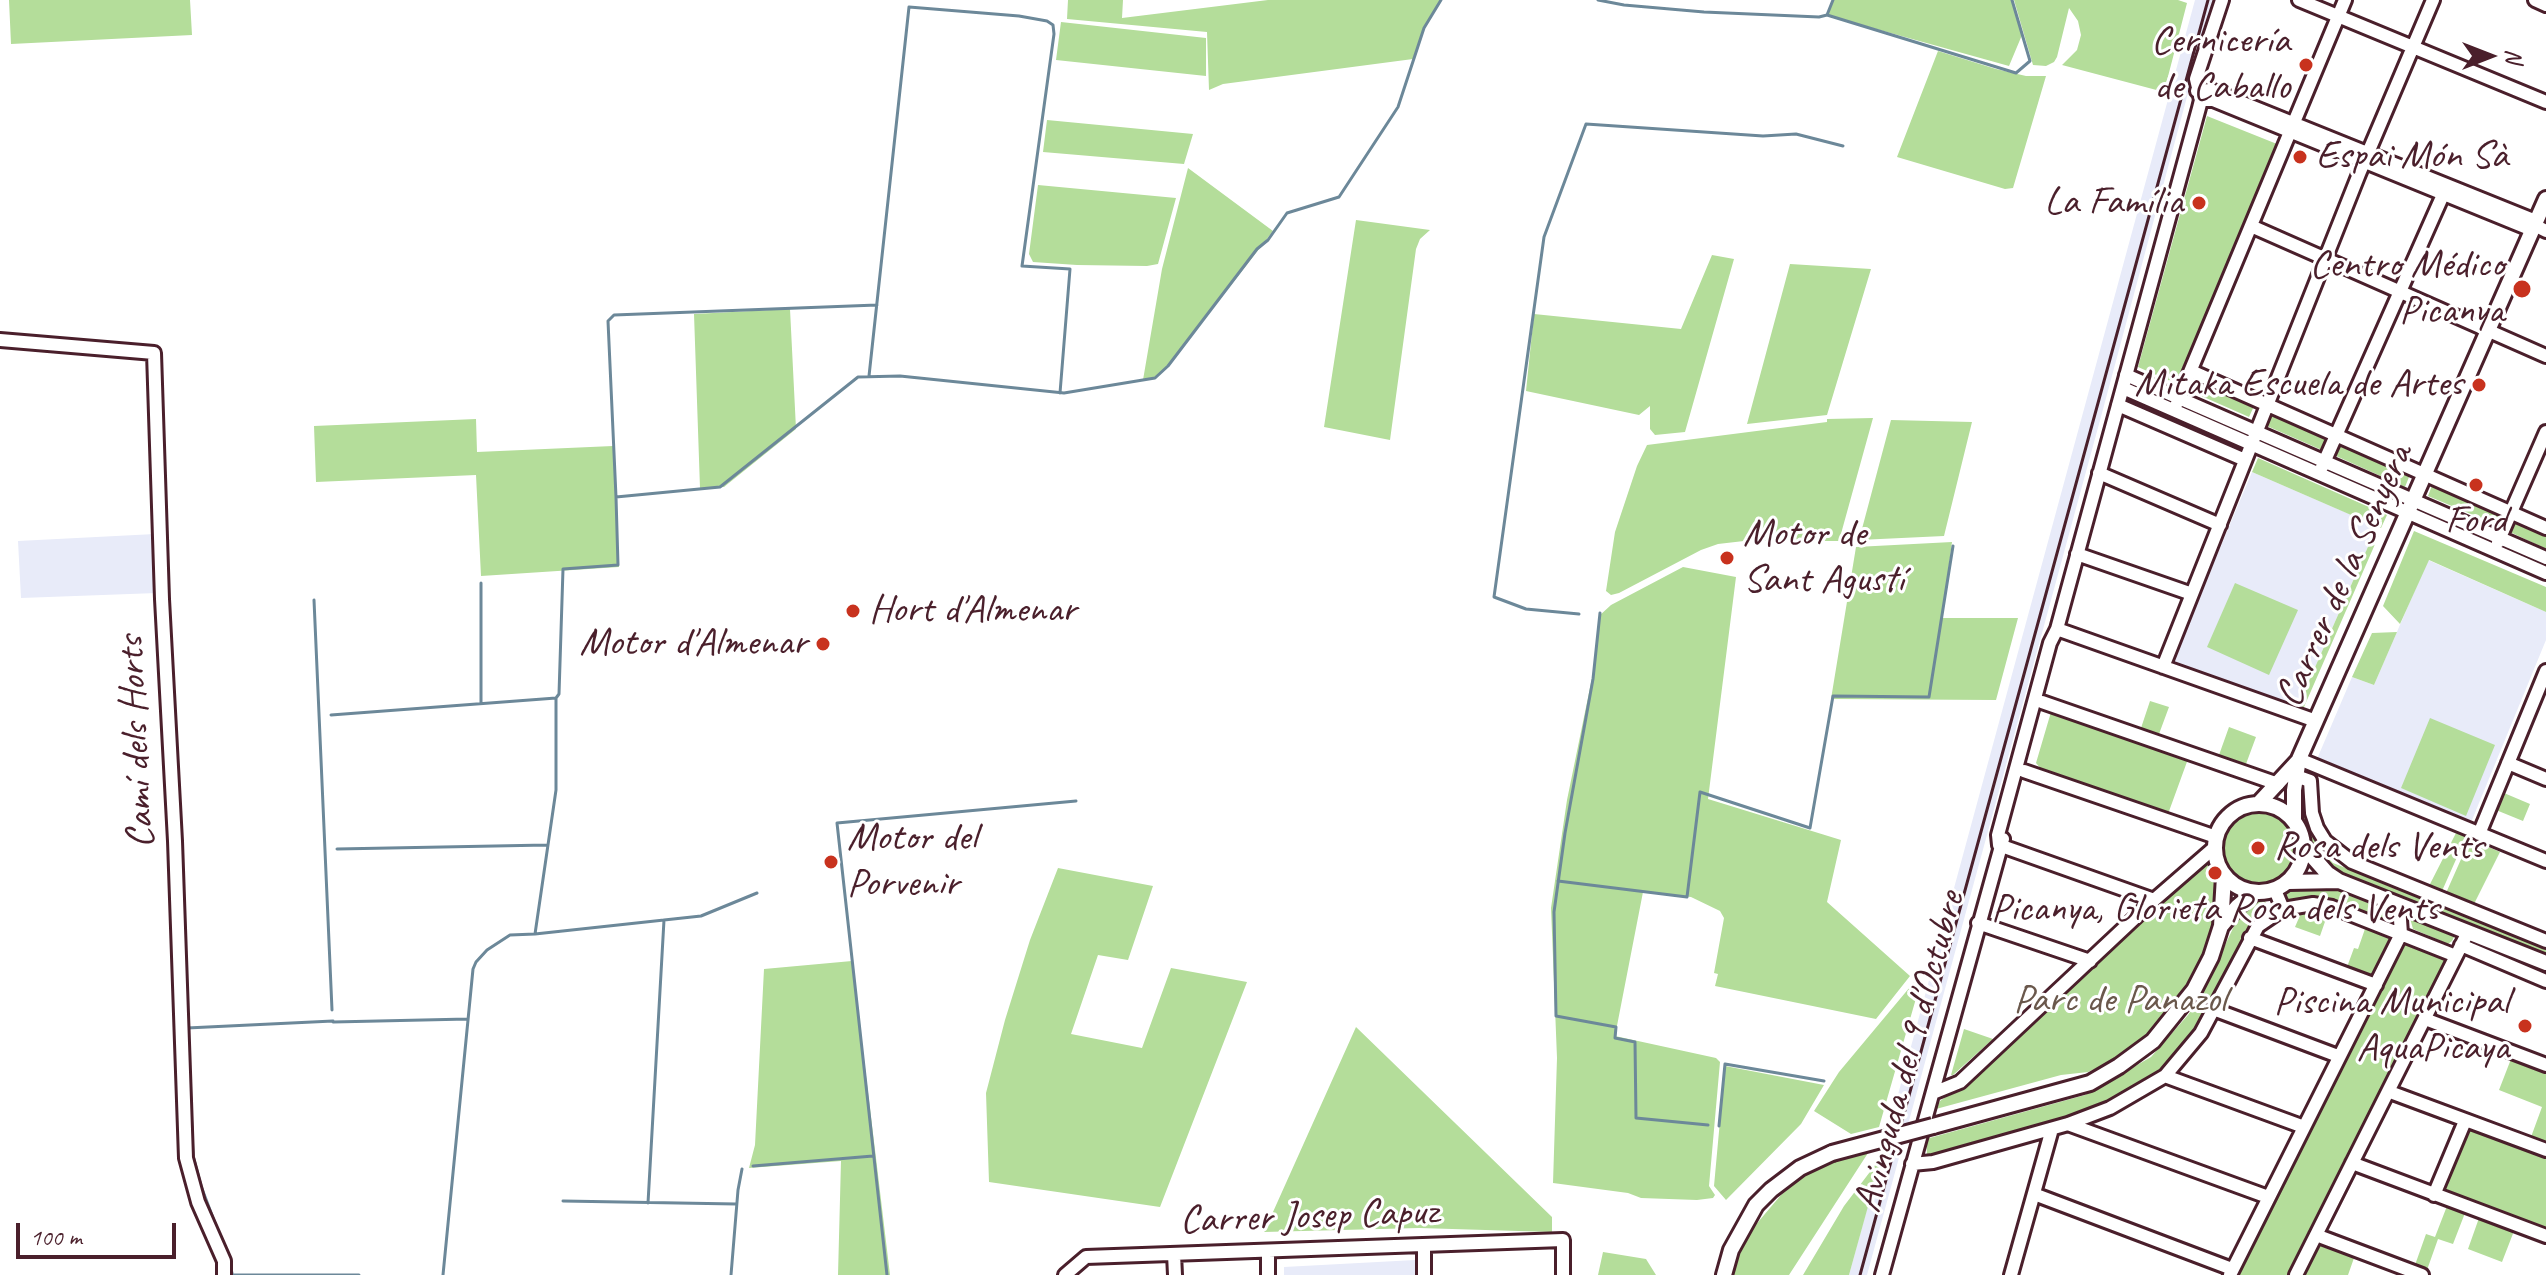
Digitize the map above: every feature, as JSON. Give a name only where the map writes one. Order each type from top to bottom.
[{"type":"street","name":"Avinguda del 9 d'Octubre","points":[[1999,845],[1998,835],[2118,405],[2199,95],[2196,79],[2222,0]]},
{"type":"street","points":[[2299,0],[2546,102]]},
{"type":"street","points":[[2177,404],[2345,0]]},
{"type":"street","points":[[2163,667],[2366,156],[2433,0]]},
{"type":"street","points":[[2535,0],[2546,5]]},
{"type":"street","points":[[2199,95],[2293,127],[2537,227]]},
{"type":"street","points":[[2319,474],[2446,189]]},
{"type":"street","name":"Carrer de la Senyera","points":[[2294,819],[2296,776],[2306,762],[2316,721],[2537,227],[2546,199]]},
{"type":"street","points":[[2251,226],[2546,356]]},
{"type":"street","name":"Camí dels Horts","points":[[0,340],[154,353],[186,1158],[198,1202],[224,1261],[224,1275]]},
{"type":"street","points":[[2191,371],[2546,528]]},
{"type":"street","points":[[2124,381],[2254,437],[2325,460],[2494,551],[2546,573]]},
{"type":"street","points":[[2118,405],[2245,460]]},
{"type":"street","points":[[2494,551],[2546,432]]},
{"type":"street","points":[[2254,437],[2319,474],[2500,537],[2546,558]]},
{"type":"street","points":[[2099,473],[2220,525]]},
{"type":"street","points":[[2077,554],[2192,594]]},
{"type":"street","name":"Avinguda del 9 d'Octubre","points":[[1882,1275],[1999,845],[2005,836],[2024,771],[2057,645],[2057,629]]},
{"type":"street","points":[[2057,629],[2316,721]]},
{"type":"street","points":[[2479,834],[2546,671]]},
{"type":"street","points":[[2042,702],[2278,784]]},
{"type":"street","points":[[2306,762],[2546,861]]},
{"type":"street","name":"Carrer de la Senyera","points":[[2259,803],[2306,762]]},
{"type":"street","points":[[2508,763],[2546,779]]},
{"type":"street","points":[[2024,771],[2216,842]]},
{"type":"street","points":[[2296,776],[2310,781],[2312,813],[2325,841],[2352,862],[2546,941]]},
{"type":"street","points":[[1724,1275],[1738,1235],[1756,1205],[1800,1168],[1832,1153],[2090,1083],[2140,1052],[2161,1033],[2194,990],[2211,957],[2221,926],[2224,876],[2216,858],[2216,842],[2223,822],[2245,805],[2272,805],[2294,819],[2301,832],[2304,847],[2302,860],[2281,886],[2283,909]]},
{"type":"street","points":[[1933,1093],[1955,1085],[2216,842]]},
{"type":"street","points":[[1999,845],[2154,900]]},
{"type":"street","points":[[2304,847],[2327,873],[2339,881],[2399,905],[2462,944],[2546,981]]},
{"type":"street","points":[[2224,876],[2240,887],[2255,892]]},
{"type":"street","points":[[2221,926],[2243,900],[2255,892],[2281,886],[2339,881]]},
{"type":"street","points":[[1912,1164],[1933,1162],[2068,1124],[2110,1108],[2165,1076],[2201,1033],[2250,938],[2263,920],[2283,909],[2313,904],[2332,907],[2401,934],[2546,963]]},
{"type":"street","points":[[2034,1194],[2231,1272],[2401,934],[2399,905]]},
{"type":"street","points":[[1978,923],[2090,961]]},
{"type":"street","points":[[2250,938],[2376,985]]},
{"type":"street","points":[[2296,1275],[2462,944]]},
{"type":"street","points":[[2213,1009],[2338,1056]]},
{"type":"street","points":[[2425,1019],[2546,1065]]},
{"type":"street","points":[[1939,1072],[1948,1083],[1955,1085]]},
{"type":"street","points":[[2165,1076],[2304,1127]]},
{"type":"street","points":[[2390,1092],[2546,1150]]},
{"type":"street","points":[[2434,1195],[2465,1121]]},
{"type":"street","points":[[2068,1124],[2268,1197]]},
{"type":"street","points":[[2011,1275],[2052,1129]]},
{"type":"street","points":[[2352,1163],[2546,1236]]},
{"type":"street","points":[[2316,1235],[2422,1275]]},
{"type":"street","name":"Carrer Josep Capuz","points":[[1082,1259],[1563,1240],[1563,1275]]},
{"type":"street","points":[[1424,1245],[1424,1275]]},
{"type":"street","points":[[1268,1251],[1268,1275]]},
{"type":"street","points":[[1174,1254],[1175,1275]]},
{"type":"street","points":[[1065,1275],[1082,1259]]},
{"type":"street","points":[[1082,1259],[1082,1275]]},
{"type":"shaded area","points":[[2195,0],[2213,0],[2102,413],[1867,1275],[1849,1275]]},
{"type":"shaded area","points":[[2252,472],[2377,526],[2298,706],[2172,662]]},
{"type":"shaded area","points":[[155,534],[157,593],[21,598],[18,541]]},
{"type":"shaded area","points":[[2428,560],[2546,612],[2546,640],[2472,820],[2463,820],[2317,759],[2352,677],[2374,685]]},
{"type":"shaded area","points":[[1415,1260],[1415,1275],[1284,1275],[1284,1267]]},
{"type":"green space","points":[[9,0],[190,0],[192,35],[11,44]]},
{"type":"green space","points":[[1068,0],[1123,0],[1122,18],[1268,0],[1441,0],[1425,26],[1413,59],[1223,84],[1209,90],[1207,32],[1067,19]]},
{"type":"green space","points":[[1833,0],[2012,0],[2022,35],[2009,66],[1826,15]]},
{"type":"green space","points":[[2014,0],[2178,0],[2187,3],[2164,92],[2062,65],[2077,50],[2081,35],[2078,21],[2069,8],[2054,62],[2046,66],[2033,65]]},
{"type":"green space","points":[[1061,22],[1206,38],[1206,76],[1056,60]]},
{"type":"green space","points":[[1938,51],[2026,76],[2046,76],[2013,188],[2005,189],[1897,157]]},
{"type":"green space","points":[[2207,116],[2277,144],[2177,384],[2138,367]]},
{"type":"green space","points":[[1047,120],[1193,134],[1184,164],[1043,152]]},
{"type":"green space","points":[[1188,168],[1273,231],[1165,370],[1157,377],[1143,380],[1162,269]]},
{"type":"green space","points":[[1038,185],[1176,198],[1158,264],[1033,262],[1029,254]]},
{"type":"green space","points":[[1356,220],[1430,230],[1420,239],[1416,249],[1390,440],[1324,427]]},
{"type":"green space","points":[[1712,255],[1734,259],[1685,432],[1655,435],[1650,429],[1650,406],[1639,415],[1526,391],[1534,314],[1681,329]]},
{"type":"green space","points":[[1790,264],[1871,269],[1827,415],[1747,424]]},
{"type":"green space","points":[[790,309],[796,429],[724,487],[700,488],[694,314]]},
{"type":"green space","points":[[2196,377],[2255,404],[2249,417],[2190,391]]},
{"type":"green space","points":[[2132,397],[2245,446],[2244,454],[2129,407]]},
{"type":"green space","points":[[2272,412],[2330,437],[2324,451],[2267,426]]},
{"type":"green space","points":[[1873,418],[1839,541],[1718,544],[1619,593],[1611,595],[1606,591],[1615,532],[1647,445],[1827,422],[1827,419]]},
{"type":"green space","points":[[476,419],[477,452],[613,446],[619,567],[481,576],[476,475],[316,482],[314,426]]},
{"type":"green space","points":[[1891,420],[1972,422],[1944,536],[1859,540]]},
{"type":"green space","points":[[2342,442],[2411,472],[2405,487],[2336,456]]},
{"type":"green space","points":[[2258,458],[2387,515],[2381,528],[2252,472]]},
{"type":"green space","points":[[2433,483],[2502,512],[2497,525],[2428,496]]},
{"type":"green space","points":[[2516,517],[2546,531],[2546,549],[2510,532]]},
{"type":"green space","points":[[2414,531],[2546,587],[2546,612],[2429,560],[2400,624],[2383,606]]},
{"type":"green space","points":[[2374,533],[2379,535],[2304,707],[2298,706]]},
{"type":"green space","points":[[1952,542],[1942,618],[2018,618],[1996,700],[1831,699],[1856,547]]},
{"type":"green space","points":[[1683,567],[1736,577],[1708,799],[1841,840],[1827,902],[1910,976],[1876,1019],[1715,986],[1718,974],[1714,973],[1724,918],[1720,911],[1691,897],[1643,892],[1615,1036],[1716,1058],[1720,1062],[1709,1186],[1715,1195],[1697,1200],[1641,1198],[1628,1193],[1553,1183],[1557,1058],[1551,908],[1567,800],[1593,673],[1599,616],[1611,605]]},
{"type":"green space","points":[[2235,583],[2298,610],[2269,675],[2207,647]]},
{"type":"green space","points":[[2397,632],[2374,685],[2352,677],[2372,633]]},
{"type":"green space","points":[[2150,701],[2169,707],[2159,734],[2141,728]]},
{"type":"green space","points":[[2051,712],[2188,759],[2168,814],[2041,769],[2036,763]]},
{"type":"green space","points":[[2430,718],[2495,745],[2466,816],[2401,788]]},
{"type":"green space","points":[[2229,727],[2256,737],[2246,764],[2219,755]]},
{"type":"green space","points":[[2301,785],[2307,819],[2314,837],[2333,863],[2546,947],[2546,958],[2332,868],[2313,847],[2300,815]]},
{"type":"green space","points":[[2504,793],[2530,804],[2523,821],[2496,810]]},
{"type":"green space","points":[[2258,812],[2278,818],[2288,828],[2294,848],[2288,868],[2278,878],[2258,884],[2238,878],[2228,868],[2222,848],[2228,828],[2238,818]]},
{"type":"green space","points":[[2456,833],[2466,837],[2442,891],[2429,886]]},
{"type":"green space","points":[[2470,839],[2500,852],[2474,904],[2446,893]]},
{"type":"green space","name":"Parc de Panazol","points":[[2207,864],[2213,872],[2218,890],[2215,928],[2193,984],[2157,1030],[2123,1056],[2088,1072],[2061,1075],[1936,1109],[1940,1101],[1961,1086],[2197,868]]},
{"type":"green space","points":[[1058,868],[1153,886],[1128,960],[1098,955],[1071,1034],[1142,1048],[1171,968],[1247,982],[1160,1207],[989,1182],[986,1093],[1030,940]]},
{"type":"green space","points":[[2296,887],[2337,889],[2386,911],[2391,922],[2339,902],[2315,898],[2285,903],[2283,896]]},
{"type":"green space","points":[[2255,900],[2265,901],[2269,910],[2253,923],[2185,1045],[2147,1081],[2091,1109],[1954,1151],[1931,1157],[1927,1154],[1926,1139],[2085,1095],[2151,1057],[2202,994],[2243,907]]},
{"type":"green space","points":[[2301,913],[2328,913],[2320,936],[2295,927]]},
{"type":"green space","points":[[2410,918],[2455,935],[2448,944],[2413,929]]},
{"type":"green space","points":[[2366,926],[2392,937],[2373,976],[2347,967],[2354,948],[2358,949]]},
{"type":"green space","points":[[2405,941],[2446,958],[2440,977],[2289,1275],[2237,1275]]},
{"type":"green space","points":[[852,961],[890,1275],[838,1275],[841,1161],[749,1168],[755,1145],[764,969]]},
{"type":"green space","points":[[1915,981],[1921,981],[1879,1127],[1851,1134],[1814,1111],[1839,1072]]},
{"type":"green space","points":[[1356,1027],[1552,1217],[1552,1232],[1419,1228],[1264,1232]]},
{"type":"green space","points":[[1964,1029],[1993,1039],[1951,1075]]},
{"type":"green space","points":[[2511,1059],[2546,1072],[2546,1142],[2531,1137],[2542,1107],[2499,1090]]},
{"type":"green space","points":[[1725,1066],[1824,1085],[1801,1124],[1726,1200],[1714,1186]]},
{"type":"green space","points":[[2470,1130],[2546,1158],[2546,1228],[2444,1191]]},
{"type":"green space","points":[[1868,1153],[1789,1275],[1733,1275],[1742,1241],[1781,1195],[1804,1176],[1833,1162]]},
{"type":"green space","points":[[1882,1156],[1849,1275],[1803,1275],[1844,1206]]},
{"type":"green space","points":[[2447,1206],[2465,1213],[2453,1244],[2438,1239],[2427,1270],[2415,1265],[2426,1234],[2435,1237]]},
{"type":"green space","points":[[2479,1218],[2514,1231],[2502,1262],[2468,1249]]},
{"type":"green space","points":[[2320,1245],[2354,1258],[2348,1275],[2304,1275]]},
{"type":"green space","points":[[1603,1252],[1646,1259],[1656,1275],[1598,1275]]},
{"type":"waterway","points":[[443,1275],[473,969],[487,950],[510,935],[535,934],[556,790],[556,698],[559,694],[563,569],[618,565],[616,497],[720,487],[858,377],[900,376],[1064,393],[1155,378],[1168,366],[1287,213],[1339,197],[1398,107],[1424,28],[1441,0]]},
{"type":"waterway","points":[[1598,0],[1704,12],[1819,17],[1827,15],[1833,0]]},
{"type":"waterway","points":[[1827,15],[2016,73],[2030,61],[2012,0]]},
{"type":"waterway","points":[[869,376],[909,7],[1019,16],[1047,21],[1053,25],[1054,34],[1022,266],[1070,269],[1060,393]]},
{"type":"waterway","points":[[1579,614],[1526,609],[1494,597],[1544,237],[1586,124],[1763,136],[1796,134],[1843,146]]},
{"type":"waterway","points":[[616,497],[608,321],[614,315],[877,305]]},
{"type":"waterway","points":[[1558,881],[1687,897],[1700,792],[1810,828],[1833,696],[1929,697],[1953,546]]},
{"type":"waterway","points":[[481,583],[481,703]]},
{"type":"waterway","points":[[314,600],[332,1010]]},
{"type":"waterway","points":[[1600,613],[1593,679],[1554,912],[1556,1016],[1616,1027],[1615,1038],[1635,1042],[1636,1118],[1708,1125]]},
{"type":"waterway","points":[[331,715],[556,698]]},
{"type":"waterway","points":[[887,1275],[837,823],[1076,801]]},
{"type":"waterway","points":[[337,849],[547,845]]},
{"type":"waterway","points":[[535,934],[701,916],[757,893]]},
{"type":"waterway","points":[[648,1203],[664,920]]},
{"type":"waterway","points":[[333,1022],[468,1019]]},
{"type":"waterway","points":[[187,1028],[333,1021]]},
{"type":"waterway","points":[[189,1059],[193,1156],[225,1250]]},
{"type":"waterway","points":[[1719,1126],[1725,1064],[1824,1081]]},
{"type":"waterway","points":[[753,1166],[873,1156]]},
{"type":"waterway","points":[[731,1275],[742,1169]]},
{"type":"waterway","points":[[563,1201],[736,1204]]},
{"type":"waterway","points":[[230,1265],[232,1273]]},
{"type":"waterway","points":[[232,1275],[359,1275]]},
{"type":"railway","points":[[1860,1275],[2208,0]]},
{"type":"place","name":"Cernicería de Caballo","points":[[2306,65]]},
{"type":"place","name":"Espai Món Sà","points":[[2300,157]]},
{"type":"place","name":"La Família","points":[[2199,203]]},
{"type":"place","name":"Centro Médico Picanya","points":[[2522,289]]},
{"type":"place","name":"Mitaka Escuela de Artes","points":[[2479,385]]},
{"type":"place","name":"Ford","points":[[2476,485]]},
{"type":"place","name":"Motor de Sant Agustí","points":[[1727,558]]},
{"type":"place","name":"Hort d'Almenar","points":[[853,611]]},
{"type":"place","name":"Motor d'Almenar","points":[[823,644]]},
{"type":"place","name":"Rosa dels Vents","points":[[2258,848]]},
{"type":"place","name":"Motor del Porvenir","points":[[831,862]]},
{"type":"place","name":"Picanya, Glorieta Rosa dels Vents","points":[[2215,873]]},
{"type":"place","name":"Piscina Municipal AquaPicaya","points":[[2525,1026]]}]
